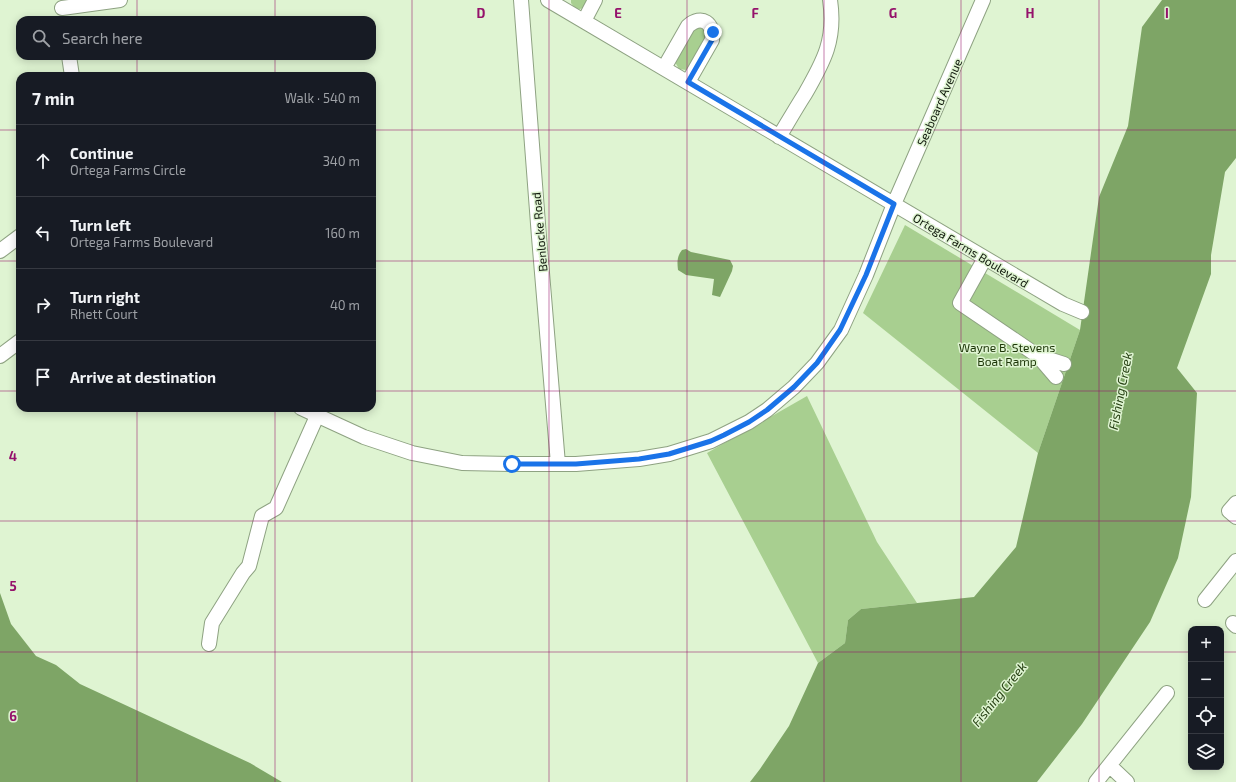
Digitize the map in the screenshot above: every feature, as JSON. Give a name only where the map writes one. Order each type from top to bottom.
[{"type":"street","points":[[62,9],[120,0]]},
{"type":"street","name":"Benlocke Road","points":[[521,0],[538,237],[558,464]]},
{"type":"street","name":"Ortega Farms Boulevard","points":[[548,0],[562,4],[584,21],[779,137],[1063,304],[1082,312]]},
{"type":"street","points":[[584,21],[595,0]]},
{"type":"street","points":[[779,137],[820,67],[827,50],[831,32],[832,13],[830,0]]},
{"type":"street","name":"Seaboard Avenue","points":[[310,412],[364,437],[412,453],[462,463],[576,464],[639,459],[669,454],[711,441],[749,422],[767,410],[794,387],[817,363],[840,330],[866,275],[894,204],[983,0]]},
{"type":"street","points":[[664,68],[688,26],[693,22],[700,21],[707,23],[713,32],[712,40],[688,82]]},
{"type":"street","points":[[70,60],[71,72]]},
{"type":"street","points":[[0,251],[16,239]]},
{"type":"street","points":[[985,258],[960,303],[1038,356],[1056,377]]},
{"type":"street","points":[[0,356],[16,344]]},
{"type":"street","points":[[1038,356],[1064,364]]},
{"type":"street","points":[[209,644],[212,623],[243,573],[249,566],[262,516],[276,508],[318,416]]},
{"type":"street","points":[[1236,503],[1230,511],[1236,516]]},
{"type":"street","points":[[1205,600],[1236,561]]},
{"type":"street","points":[[1096,782],[1167,693]]},
{"type":"street","points":[[1110,766],[1128,782]]},
{"type":"green space","points":[[571,0],[590,0],[586,6],[580,9],[575,8],[571,3]]},
{"type":"green space","points":[[700,25],[709,33],[690,67],[686,70],[679,69],[675,62],[692,28]]},
{"type":"green space","name":"Wayne B. Stevens Boat Ramp","points":[[905,225],[1080,330],[1038,453],[863,313]]},
{"type":"green space","points":[[807,396],[877,542],[917,603],[861,609],[848,620],[845,643],[818,663],[707,453]]},
{"type":"water","name":"Fishing Creek","points":[[1162,0],[1236,0],[1236,158],[1225,172],[1211,255],[1211,274],[1177,368],[1197,393],[1191,497],[1178,558],[1150,622],[1082,724],[1037,782],[750,782],[789,726],[818,663],[845,643],[848,620],[861,609],[974,597],[1016,547],[1038,453],[1080,330],[1099,197],[1128,126],[1142,27]]},
{"type":"water","points":[[686,249],[691,252],[730,260],[733,266],[732,271],[720,297],[712,295],[714,279],[686,275],[678,270],[678,257],[682,250]]},
{"type":"water","points":[[0,593],[11,624],[36,656],[56,665],[80,684],[250,763],[282,782],[0,782]]},
{"type":"route","points":[[512,464],[576,464],[639,459],[669,454],[711,441],[749,422],[778,402],[817,363],[840,330],[866,275],[894,204],[688,82],[712,40],[713,32]]}]
